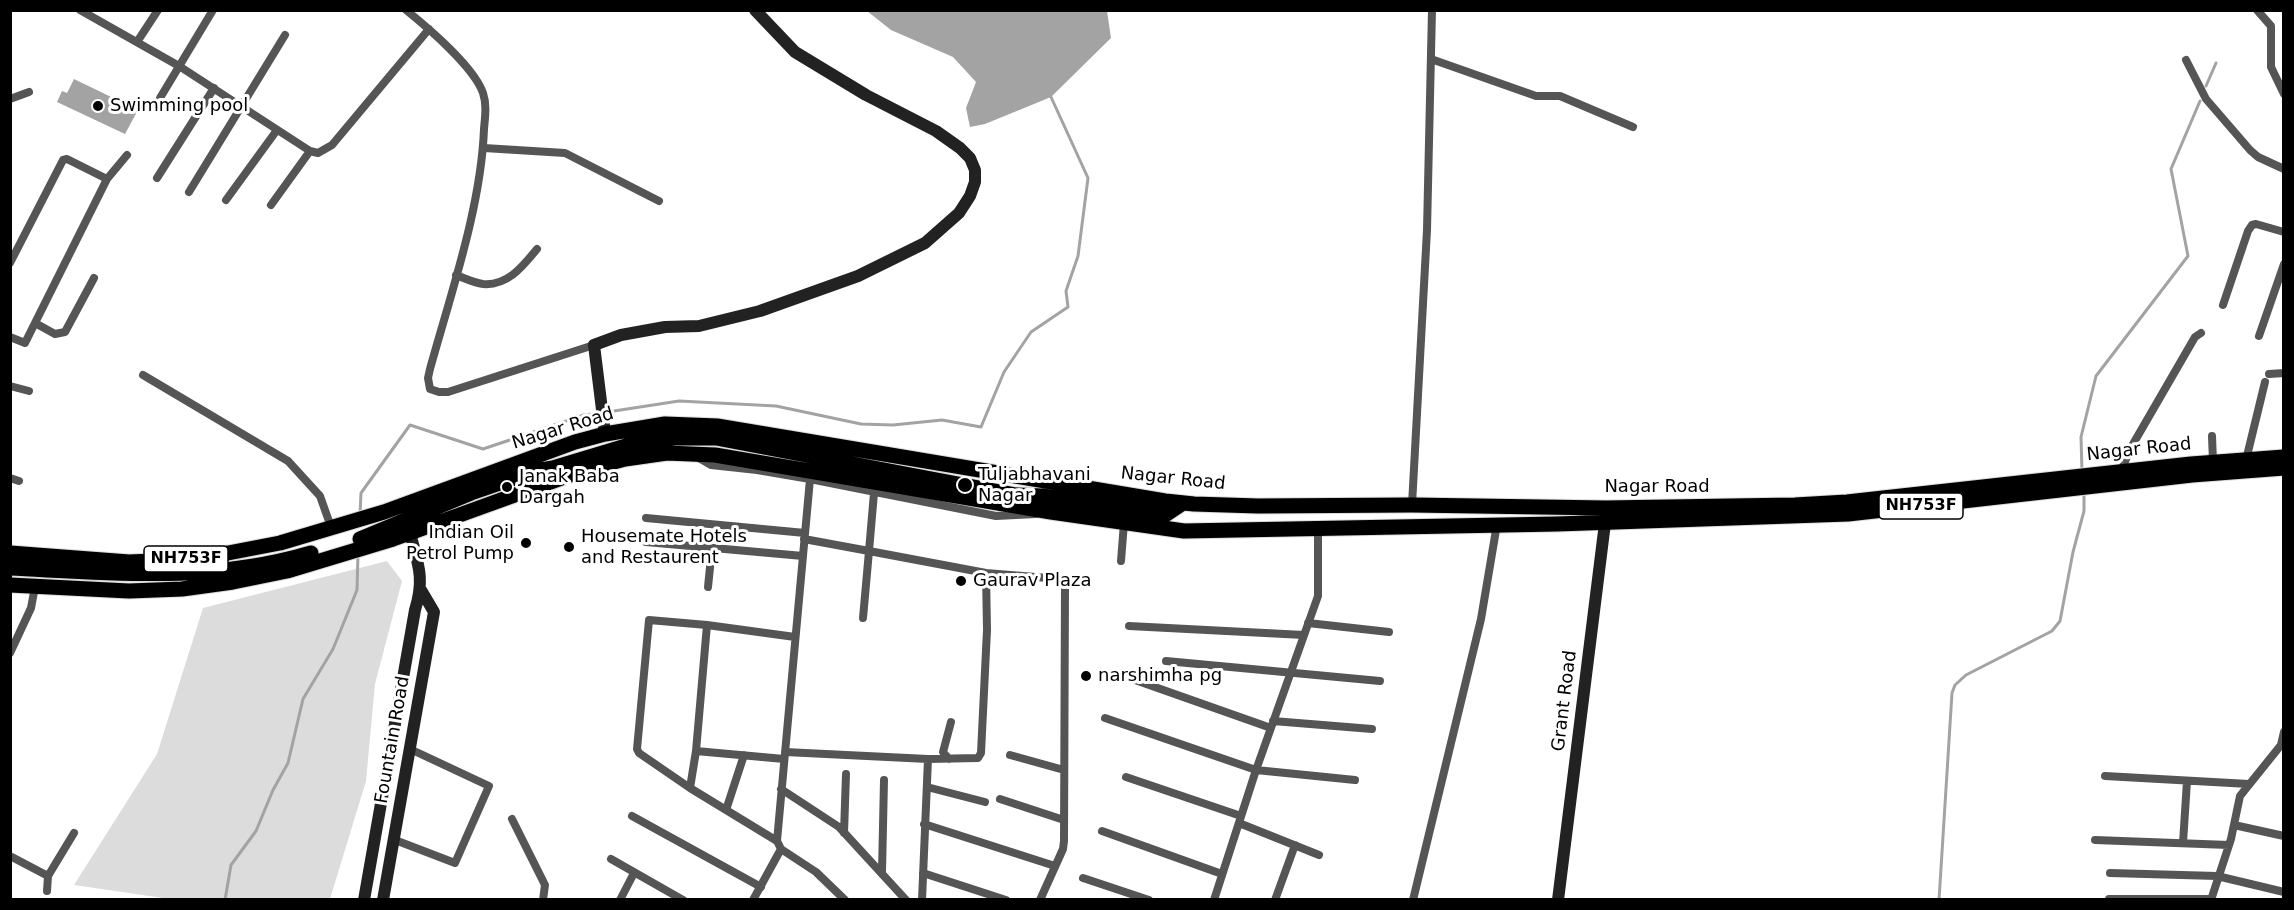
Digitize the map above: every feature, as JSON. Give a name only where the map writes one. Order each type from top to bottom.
[{"type":"highway","name":"Nagar Road","points":[[10,553],[129,562],[179,560],[280,543],[426,497],[575,442],[605,434],[665,424],[717,426],[1188,503],[1258,506],[1412,505],[1606,515],[1848,514],[2183,476],[2283,468]]},
{"type":"highway","points":[[10,568],[155,575],[190,574],[296,558],[359,544],[407,527],[492,485],[535,471],[553,468],[636,443],[675,438],[716,438],[1016,495],[1042,496],[1165,515],[1188,503],[1194,531]]},
{"type":"highway","name":"Nagar Road","points":[[407,527],[584,470],[625,459],[667,453],[736,458],[1051,512],[1194,531],[1497,524],[1606,515],[1847,502],[2213,462],[2283,457]]},
{"type":"highway","points":[[407,527],[426,497]]},
{"type":"highway","name":"NH753F","points":[[10,585],[129,591],[182,589],[287,571],[359,544]]},
{"type":"street","points":[[80,10],[179,66],[310,151],[318,153],[332,145],[429,29]]},
{"type":"street","points":[[137,42],[158,10]]},
{"type":"street","points":[[160,98],[213,10]]},
{"type":"street","points":[[406,10],[429,29],[472,74],[482,91],[485,105],[484,148],[479,185],[428,378],[430,389],[440,392],[448,392],[621,335],[665,327],[699,326],[760,311],[858,276],[925,243],[959,213],[970,196],[975,182],[975,170],[970,158],[960,148],[936,131],[875,100],[795,52],[755,10]]},
{"type":"street","points":[[1412,505],[1427,242],[1432,10]]},
{"type":"street","points":[[2257,10],[2271,26],[2271,67],[2283,94]]},
{"type":"street","points":[[189,192],[285,35]]},
{"type":"street","points":[[1431,58],[1536,96],[1560,96],[1633,127]]},
{"type":"street","points":[[2186,60],[2206,99],[2250,150],[2258,157],[2283,169]]},
{"type":"street","points":[[157,178],[214,88]]},
{"type":"street","points":[[10,99],[29,92]]},
{"type":"street","points":[[226,200],[277,130]]},
{"type":"street","points":[[484,148],[565,153],[659,201]]},
{"type":"street","points":[[271,205],[310,151]]},
{"type":"street","points":[[10,337],[25,343],[107,178],[127,155]]},
{"type":"street","points":[[10,263],[63,160],[67,159],[107,178]]},
{"type":"street","points":[[2223,305],[2252,225],[2256,224],[2283,232]]},
{"type":"street","points":[[456,275],[483,284],[501,281],[519,270],[537,249]]},
{"type":"street","points":[[2259,336],[2283,264]]},
{"type":"street","points":[[35,323],[55,334],[65,332],[94,278]]},
{"type":"street","points":[[2121,472],[2129,451],[2195,338],[2201,333]]},
{"type":"street","points":[[594,345],[605,434]]},
{"type":"street","points":[[2246,460],[2267,378],[2283,373]]},
{"type":"street","points":[[143,375],[288,461],[320,496],[331,527]]},
{"type":"street","points":[[10,386],[29,391]]},
{"type":"street","points":[[2211,436],[2213,462]]},
{"type":"street","points":[[693,454],[711,465],[810,479],[996,516],[1051,512]]},
{"type":"street","points":[[753,900],[779,845],[781,789],[810,479]]},
{"type":"street","points":[[863,618],[874,493]]},
{"type":"street","name":"Grant Road","points":[[1558,900],[1606,515]]},
{"type":"street","points":[[646,519],[805,536],[868,551],[986,573],[1060,579],[1065,584],[1063,849],[1040,900]]},
{"type":"street","points":[[1121,561],[1124,523]]},
{"type":"street","points":[[1413,900],[1481,619],[1497,524]]},
{"type":"street","name":"Fountain Road","points":[[364,900],[415,610],[421,590],[419,568],[407,527]]},
{"type":"street","points":[[1214,900],[1256,770],[1318,596],[1318,527]]},
{"type":"street","points":[[646,542],[803,556]]},
{"type":"street","points":[[708,587],[712,548]]},
{"type":"street","points":[[696,751],[744,755],[975,759],[981,753],[987,630],[986,573]]},
{"type":"street","name":"Fountain Road","points":[[383,900],[434,612],[421,590]]},
{"type":"street","points":[[10,653],[31,608],[34,592]]},
{"type":"street","points":[[795,637],[707,625],[649,621],[637,749],[642,756],[779,845],[816,872],[845,900]]},
{"type":"street","points":[[1308,623],[1389,632]]},
{"type":"street","points":[[690,788],[696,751],[707,625]]},
{"type":"street","points":[[1129,626],[1304,635]]},
{"type":"street","points":[[1166,661],[1380,681]]},
{"type":"street","points":[[1118,674],[1272,725],[1372,729]]},
{"type":"street","points":[[1105,718],[1256,770],[1355,780]]},
{"type":"street","points":[[949,759],[944,752],[951,722]]},
{"type":"street","points":[[2109,899],[2211,899],[2229,845],[2240,796],[2281,745],[2283,737]]},
{"type":"street","points":[[374,847],[393,845],[455,863],[489,786],[410,749]]},
{"type":"street","points":[[726,810],[744,755]]},
{"type":"street","points":[[1010,755],[1064,770]]},
{"type":"street","points":[[922,900],[928,759]]},
{"type":"street","points":[[844,833],[846,774]]},
{"type":"street","points":[[2105,776],[2249,784]]},
{"type":"street","points":[[1125,777],[1240,820],[1319,855]]},
{"type":"street","points":[[882,872],[884,780]]},
{"type":"street","points":[[2184,843],[2187,781]]},
{"type":"street","points":[[927,787],[985,802]]},
{"type":"street","points":[[781,789],[844,833],[906,900]]},
{"type":"street","points":[[1000,799],[1064,820]]},
{"type":"street","points":[[632,816],[761,887]]},
{"type":"street","points":[[512,819],[536,871],[546,885],[543,900]]},
{"type":"street","points":[[924,824],[1056,866]]},
{"type":"street","points":[[2234,825],[2283,836]]},
{"type":"street","points":[[1102,831],[1222,874]]},
{"type":"street","points":[[47,891],[48,876],[74,833]]},
{"type":"street","points":[[2095,840],[2229,845]]},
{"type":"street","points":[[1275,900],[1295,845]]},
{"type":"street","points":[[10,856],[48,876]]},
{"type":"street","points":[[610,858],[683,900]]},
{"type":"street","points":[[620,900],[634,873]]},
{"type":"street","points":[[923,873],[1006,900]]},
{"type":"street","points":[[2110,873],[2217,876],[2283,892]]},
{"type":"street","points":[[1083,878],[1149,900]]},
{"type":"shaded area","points":[[867,11],[1107,11],[1111,38],[1051,97],[985,124],[970,127],[966,108],[976,82],[953,57],[891,30]]},
{"type":"shaded area","name":"Swimming pool","points":[[74,79],[138,110],[125,134],[57,102],[62,91],[67,93]]},
{"type":"shaded area","points":[[387,561],[402,581],[375,684],[366,781],[330,899],[170,899],[74,885],[157,754],[203,608]]},
{"type":"waterway","points":[[2206,86],[2216,63]]},
{"type":"waterway","points":[[614,411],[679,401],[776,406],[861,424],[893,425],[942,420],[981,427],[1004,372],[1031,332],[1068,307],[1066,291],[1078,256],[1088,178],[1051,97]]},
{"type":"waterway","points":[[2082,472],[2081,437],[2096,376],[2188,256],[2171,169],[2200,101]]},
{"type":"waterway","points":[[360,515],[361,493],[410,425],[483,449],[584,415],[599,413]]},
{"type":"waterway","points":[[1939,900],[1952,693],[1955,685],[1966,675],[2052,631],[2060,621],[2073,552],[2084,511],[2084,496]]},
{"type":"waterway","points":[[225,900],[231,865],[256,831],[273,790],[288,763],[303,699],[333,649],[357,590],[358,554]]},
{"type":"place","name":"Swimming pool","points":[[98,106]]},
{"type":"place","name":"Tuljabhavani Nagar","points":[[965,485]]},
{"type":"place","name":"Janak Baba Dargah","points":[[507,487]]},
{"type":"place","name":"Indian Oil Petrol Pump","points":[[526,543]]},
{"type":"place","name":"Housemate Hotels and Restaurent","points":[[569,547]]},
{"type":"place","name":"Gaurav Plaza","points":[[961,581]]},
{"type":"place","name":"narshimha pg","points":[[1086,676]]}]
